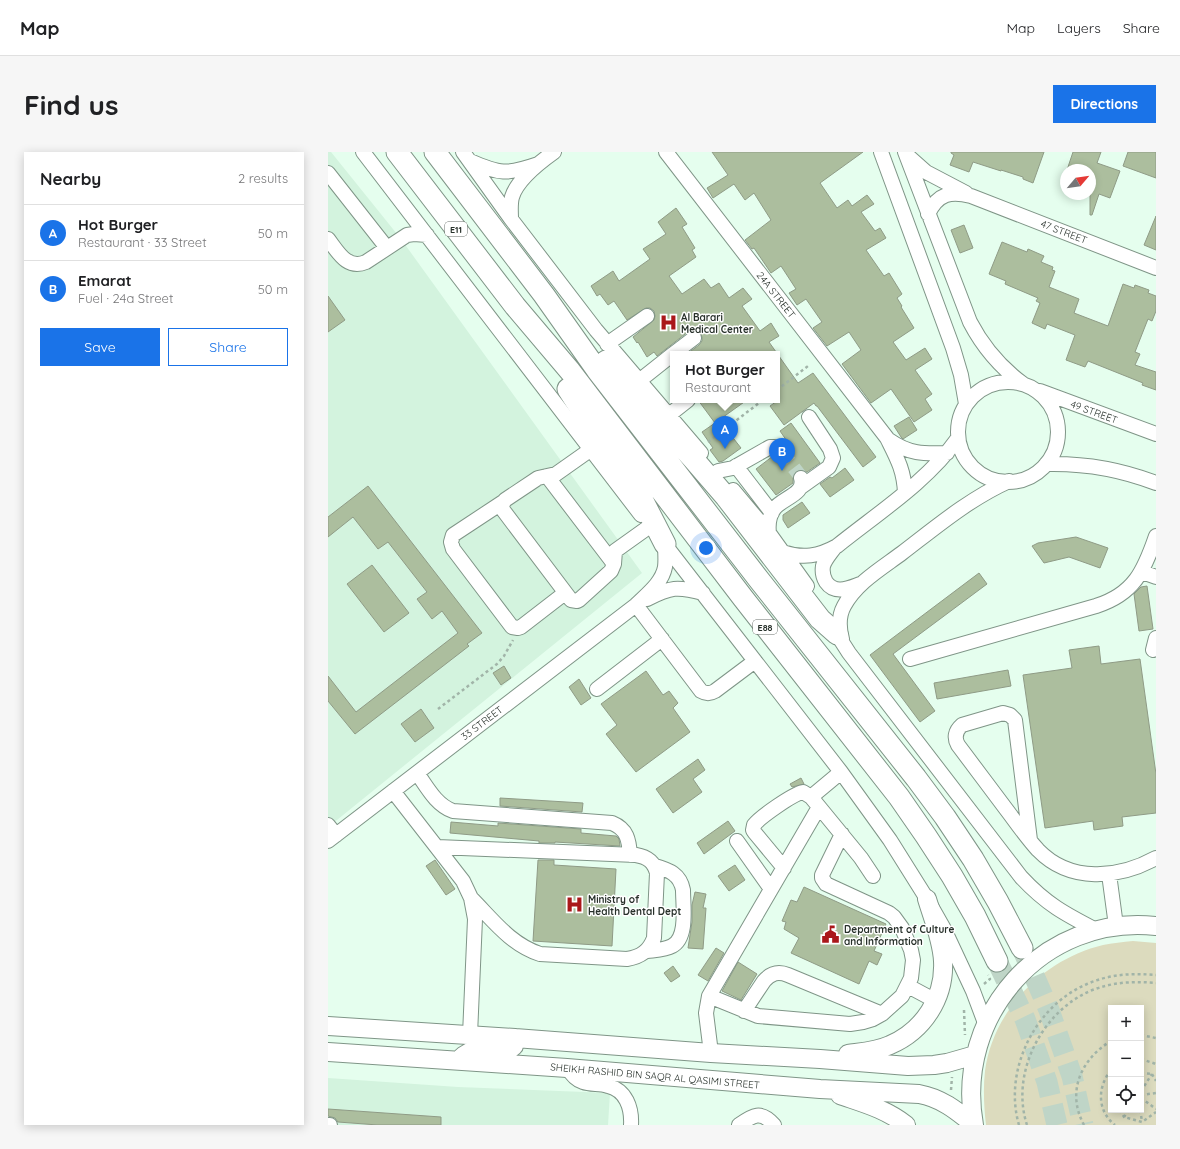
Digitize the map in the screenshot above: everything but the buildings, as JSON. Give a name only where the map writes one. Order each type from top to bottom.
[{"type":"highway","name":"E11","points":[[397,152],[515,306]]},
{"type":"highway","points":[[435,152],[544,295],[695,461],[726,498],[820,619],[840,639]]},
{"type":"highway","name":"E88","points":[[544,295],[602,377],[945,817],[973,859],[1022,948]]},
{"type":"highway","points":[[515,306],[620,470],[642,501],[665,544]]},
{"type":"highway","name":"E88","points":[[515,306],[566,365],[743,598],[899,797],[952,876],[975,916],[997,961]]},
{"type":"main road","points":[[820,1059],[875,1050],[888,1046],[901,1040],[912,1032],[922,1023],[930,1012],[936,1001],[942,981],[943,961],[941,947],[927,899]]},
{"type":"main road","points":[[973,1124],[970,1089],[975,1055],[986,1023],[998,1001],[1009,986],[1030,964],[1051,949],[1073,938],[1096,930],[1116,926],[1152,923]]},
{"type":"main road","points":[[328,1026],[921,1067],[947,1063],[975,1055]]},
{"type":"main road","points":[[459,1061],[467,1053],[473,1050],[509,1050],[514,1046],[515,1038]]},
{"type":"main road","name":"SHEIKH RASHID BIN SAQR AL QASIMI STREET","points":[[328,1052],[567,1068],[820,1089],[919,1094],[945,1103],[973,1124]]},
{"type":"main road","points":[[820,1089],[876,1107],[890,1114],[906,1125]]},
{"type":"street","points":[[363,152],[590,450],[756,661],[841,772],[890,840],[927,899],[959,960],[986,1023]]},
{"type":"street","points":[[511,219],[511,203],[515,191],[522,181],[540,163],[554,152]]},
{"type":"street","name":"24A STREET","points":[[666,152],[887,438],[901,466],[905,493]]},
{"type":"street","points":[[881,152],[953,348],[961,375],[966,404]]},
{"type":"street","points":[[840,639],[839,624],[842,611],[848,600],[862,583],[960,508],[1009,482],[1027,478],[1037,472],[1046,464],[1053,453],[1057,441],[1055,415],[1049,403],[1040,394],[1010,374],[998,363],[978,337],[963,307],[905,152]]},
{"type":"street","name":"47 STREET","points":[[905,152],[926,172],[971,196],[1156,268]]},
{"type":"street","points":[[466,157],[494,171],[502,172],[518,170],[540,163]]},
{"type":"street","points":[[466,157],[511,219],[607,344],[667,412],[698,450],[718,471],[769,533],[808,587],[840,639],[1021,877],[1050,905],[1096,930]]},
{"type":"street","points":[[328,173],[387,248]]},
{"type":"street","name":"47 STREET","points":[[928,214],[936,202],[947,195],[954,193],[971,196]]},
{"type":"street","points":[[328,239],[344,260],[354,265],[366,262],[407,235],[427,235]]},
{"type":"street","points":[[607,344],[647,316]]},
{"type":"street","points":[[677,351],[694,338]]},
{"type":"street","points":[[639,380],[670,356]]},
{"type":"street","points":[[1009,482],[991,479],[979,472],[969,463],[962,452],[958,438],[958,426],[961,414],[966,404],[976,393],[987,386],[1000,382],[1014,382],[1028,386]]},
{"type":"street","name":"49 STREET","points":[[1028,386],[1156,434]]},
{"type":"street","points":[[667,412],[674,403]]},
{"type":"street","points":[[667,412],[683,403]]},
{"type":"street","points":[[769,533],[768,526],[775,509],[797,492],[801,482],[829,467],[833,458],[830,449],[809,416]]},
{"type":"street","name":"24A STREET","points":[[887,438],[899,447],[910,452],[922,454],[947,453]]},
{"type":"street","points":[[783,552],[801,557],[811,556],[820,554],[837,546],[905,493],[947,453],[958,438]]},
{"type":"street","points":[[718,471],[728,470],[770,447],[774,447],[781,451]]},
{"type":"street","points":[[565,593],[521,627],[518,628],[510,625],[453,549],[451,542],[453,535],[538,478],[556,474],[590,450]]},
{"type":"street","points":[[740,464],[775,509]]},
{"type":"street","points":[[1046,464],[1101,467],[1137,476],[1156,484]]},
{"type":"street","points":[[548,476],[614,564]]},
{"type":"street","points":[[503,502],[503,510],[565,593],[571,600],[577,601],[611,571],[614,564],[613,555],[618,548],[650,526]]},
{"type":"street","points":[[910,659],[1111,600],[1124,591],[1142,572],[1156,536]]},
{"type":"street","name":"33 STREET","points":[[331,833],[393,791],[636,605],[661,579],[665,567],[665,544]]},
{"type":"street","points":[[837,546],[823,565],[822,572],[827,584],[838,590],[862,583]]},
{"type":"street","points":[[1142,572],[1156,577]]},
{"type":"street","name":"33 STREET","points":[[636,605],[659,593],[672,589],[687,589],[703,593]]},
{"type":"street","points":[[636,605],[701,691],[705,693],[708,694],[715,691],[756,661]]},
{"type":"street","points":[[597,689],[662,639]]},
{"type":"street","points":[[1030,840],[1015,720],[1010,715],[1003,713],[962,725],[957,731],[956,742],[1030,840],[1047,858],[1067,870],[1088,874],[1109,874],[1131,869],[1156,858]]},
{"type":"street","points":[[711,1052],[706,1013],[709,996],[784,868],[815,802],[841,772]]},
{"type":"street","points":[[416,773],[438,803],[453,811],[612,823],[621,828],[627,836],[630,855]]},
{"type":"street","points":[[393,791],[463,880],[471,898],[475,919],[470,1035]]},
{"type":"street","points":[[784,868],[755,833],[753,830],[754,825],[797,794],[803,792],[815,802],[842,834],[873,876]]},
{"type":"street","points":[[709,996],[765,1018],[850,1024],[873,1019],[882,1014],[902,996],[908,986],[913,960],[911,950],[899,922],[889,913],[829,885],[824,881],[822,874],[842,834]]},
{"type":"street","points":[[737,841],[771,889]]},
{"type":"street","points":[[437,846],[644,856],[655,866],[657,873],[654,938],[647,951]]},
{"type":"street","points":[[471,898],[512,940],[540,954],[627,959],[641,955],[647,951],[672,946],[679,940],[683,932],[682,885],[676,875],[672,872],[655,866]]},
{"type":"street","points":[[1109,874],[1116,926]]},
{"type":"street","points":[[744,1011],[764,981],[772,974],[778,973],[788,975],[882,1014]]},
{"type":"street","points":[[908,986],[936,1001]]},
{"type":"street","points":[[567,1068],[584,1083],[608,1086],[625,1096],[630,1105],[632,1125]]},
{"type":"street","points":[[739,1125],[751,1116],[764,1116],[774,1125]]},
{"type":"path","points":[[780,388],[808,366]]},
{"type":"path","points":[[698,450],[759,403]]},
{"type":"path","points":[[438,708],[497,664],[510,647],[518,628]]},
{"type":"path","points":[[1019,1125],[1015,1099],[1017,1075],[1023,1052],[1034,1031],[1048,1012],[1066,996],[1087,984],[1110,976],[1133,974],[1156,975]]},
{"type":"path","points":[[1027,1125],[1023,1099],[1024,1076],[1030,1055],[1040,1035],[1054,1017],[1071,1002],[1090,991],[1111,984],[1133,981],[1156,983]]},
{"type":"path","points":[[1144,1036],[1156,1038]]},
{"type":"path","points":[[1084,1125],[1078,1109],[1076,1097],[1077,1085],[1086,1063],[1093,1054],[1108,1043]]},
{"type":"path","points":[[1144,1060],[1156,1064]]},
{"type":"path","points":[[1144,1073],[1152,1074]]},
{"type":"path","points":[[1108,1074],[1103,1082],[1100,1096],[1106,1116],[1115,1125]]},
{"type":"path","points":[[1152,1074],[1156,1081]]},
{"type":"path","points":[[1144,1086],[1152,1074]]},
{"type":"path","points":[[1144,1096],[1156,1094]]},
{"type":"path","points":[[1144,1099],[1156,1109]]},
{"type":"path","points":[[1142,1122],[1156,1112]]},
{"type":"path","points":[[1122,1113],[1124,1117],[1142,1122]]},
{"type":"path","points":[[1124,1117],[1127,1113]]},
{"type":"path","points":[[1140,1113],[1142,1122]]},
{"type":"shaded area","points":[[328,152],[331,152],[401,239],[642,573],[332,824],[328,819]]},
{"type":"shaded area","points":[[1133,941],[1156,943],[1156,1125],[986,1125],[984,1098],[985,1071],[990,1049],[1010,1008],[1025,990],[1042,975],[1061,962],[1081,952],[1114,943]]},
{"type":"shaded area","points":[[328,1078],[458,1087],[610,1093],[608,1125],[328,1125]]},
{"type":"tunnel","points":[[781,451],[801,477]]},
{"type":"tunnel","points":[[1022,948],[1049,1010],[1072,1076],[1083,1125]]},
{"type":"tunnel","points":[[997,961],[1025,1019],[1047,1082],[1057,1125]]},
{"type":"place","name":"Al Barari Medical Center","points":[[668,323]]},
{"type":"place","name":"Hot Burger","points":[[725,449]]},
{"type":"place","name":"Emarat","points":[[782,471]]},
{"type":"place","name":"Ministry of Health Dental Dept","points":[[575,905]]},
{"type":"place","name":"Department of Culture and Information","points":[[831,935]]}]
